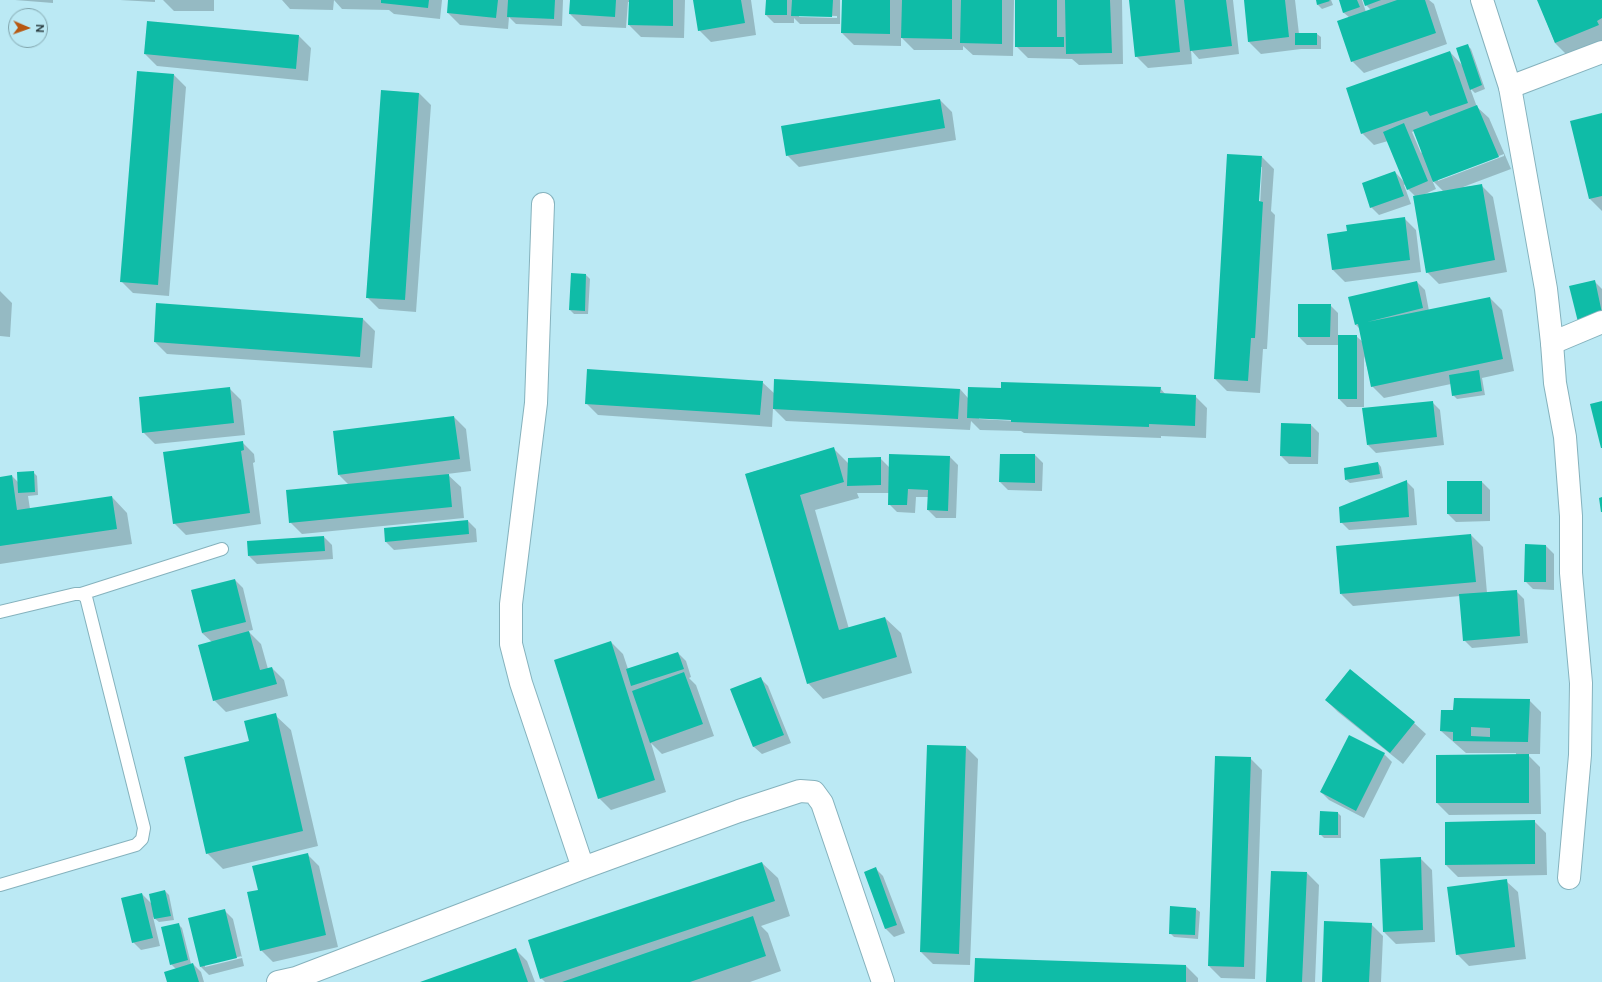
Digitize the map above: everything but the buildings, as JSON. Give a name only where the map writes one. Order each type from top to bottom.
[{"type":"street","points":[[1482,0],[1510,87],[1546,289],[1556,383],[1566,437],[1571,516],[1571,573],[1581,683],[1580,755],[1569,878]]},
{"type":"street","points":[[1510,87],[1602,52]]},
{"type":"street","points":[[543,204],[536,403],[511,604],[511,644],[521,683],[583,868]]},
{"type":"street","points":[[1552,342],[1602,322]]},
{"type":"street","points":[[278,982],[296,978],[583,868],[746,808],[800,791],[814,792],[822,803],[883,982]]},
{"type":"lane","points":[[0,612],[81,594],[222,550]]},
{"type":"lane","points":[[0,885],[136,845],[142,839],[144,828],[86,597],[81,594]]}]
